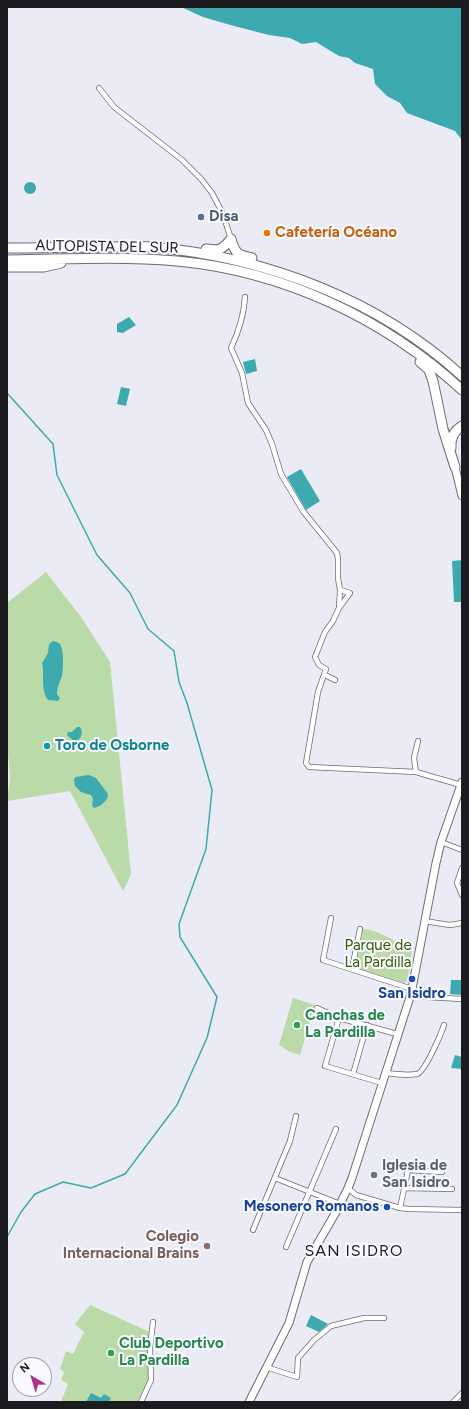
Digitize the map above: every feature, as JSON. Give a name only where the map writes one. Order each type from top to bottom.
[{"type":"highway","points":[[151,247],[170,244],[220,250],[224,248],[232,239]]},
{"type":"highway","points":[[232,239],[234,248],[239,254],[262,261],[272,270]]},
{"type":"highway","name":"AUTOPISTA DEL SUR","points":[[7,248],[151,247],[213,256],[272,270],[316,285],[372,312],[426,346],[462,376]]},
{"type":"highway","name":"AUTOPISTA DEL SUR","points":[[7,260],[146,259],[178,261],[246,273],[309,293],[366,320],[419,354],[462,390]]},
{"type":"highway","points":[[7,268],[44,267],[77,260]]},
{"type":"highway","points":[[366,320],[379,334],[424,365],[428,370],[433,381],[445,436],[455,467]]},
{"type":"highway","points":[[455,467],[451,444],[452,436],[458,428],[462,426]]},
{"type":"street","points":[[99,88],[114,107],[181,159],[202,180],[212,193],[223,214],[232,239]]},
{"type":"street","points":[[245,297],[244,308],[232,348],[242,373],[248,403],[266,430],[281,474],[303,511],[337,553],[340,590],[339,608]]},
{"type":"street","points":[[455,467],[462,496]]},
{"type":"street","points":[[249,1402],[289,1323],[307,1262],[348,1188],[411,991],[441,842],[462,784],[416,772],[309,766],[306,763],[318,692],[326,669],[319,665],[315,657],[325,632],[350,593],[340,590]]},
{"type":"street","points":[[324,675],[335,680]]},
{"type":"street","points":[[416,772],[414,758],[418,741]]},
{"type":"street","points":[[441,842],[462,850]]},
{"type":"street","points":[[462,868],[457,883],[462,895]]},
{"type":"street","points":[[331,918],[323,960],[434,998],[462,999]]},
{"type":"street","points":[[424,921],[450,925],[462,923]]},
{"type":"street","points":[[352,969],[360,929]]},
{"type":"street","points":[[317,1008],[339,1018],[398,1034]]},
{"type":"street","points":[[339,1018],[325,1066],[382,1083]]},
{"type":"street","points":[[353,1074],[367,1025]]},
{"type":"street","points":[[385,1074],[416,1074],[422,1072],[444,1026]]},
{"type":"street","points":[[253,1230],[290,1141],[296,1116]]},
{"type":"street","points":[[286,1247],[336,1129]]},
{"type":"street","points":[[400,1208],[408,1170],[442,1172]]},
{"type":"street","points":[[274,1178],[340,1204]]},
{"type":"street","points":[[348,1188],[356,1195],[400,1208],[462,1210]]},
{"type":"street","points":[[405,1188],[452,1189]]},
{"type":"street","points":[[266,1367],[297,1377],[298,1358],[314,1340],[331,1326],[364,1318],[384,1318]]},
{"type":"street","points":[[141,1402],[151,1380],[150,1348],[153,1322]]},
{"type":"street","points":[[453,1402],[462,1393]]},
{"type":"green space","points":[[46,572],[81,617],[110,662],[131,874],[123,891],[70,791],[7,801],[10,779],[7,738],[7,603]]},
{"type":"green space","name":"Parque de La Pardilla","points":[[363,929],[382,934],[412,952],[407,981],[404,983],[359,969],[356,965]]},
{"type":"green space","name":"Canchas de La Pardilla","points":[[293,998],[315,1005],[300,1055],[290,1052],[279,1045]]},
{"type":"green space","name":"Club Deportivo La Pardilla","points":[[90,1305],[150,1332],[149,1380],[138,1402],[61,1402],[68,1384],[61,1380],[64,1372],[60,1369],[66,1351],[73,1354],[84,1332],[75,1324]]},
{"type":"water","points":[[181,7],[462,7],[462,140],[455,131],[407,113],[400,103],[387,96],[375,84],[373,69],[355,63],[349,58],[339,56],[316,42],[302,44],[290,38],[269,35],[203,17]]},
{"type":"water","points":[[28,182],[32,182],[36,188],[32,194],[28,194],[24,190],[24,186]]},
{"type":"water","points":[[129,317],[136,325],[123,333],[117,332],[117,324]]},
{"type":"water","points":[[255,359],[257,371],[246,374],[243,362]]},
{"type":"water","points":[[121,387],[130,389],[126,406],[117,404]]},
{"type":"water","points":[[301,469],[320,501],[306,510],[287,477]]},
{"type":"water","points":[[462,560],[462,602],[454,602],[452,561]]},
{"type":"water","points":[[53,641],[61,645],[63,656],[62,676],[57,691],[60,698],[58,701],[48,700],[43,687],[42,663],[48,653],[49,644]]},
{"type":"water","points":[[77,727],[80,727],[82,734],[75,742],[67,735],[68,732],[72,732]]},
{"type":"water","points":[[89,775],[96,778],[108,794],[104,803],[94,808],[92,805],[93,799],[91,795],[81,792],[75,786],[74,779],[76,777]]},
{"type":"water","points":[[451,980],[462,980],[462,995],[450,994]]},
{"type":"water","points":[[455,1055],[462,1057],[462,1069],[451,1068]]},
{"type":"water","points":[[311,1315],[328,1324],[319,1332],[306,1326]]},
{"type":"water","points":[[91,1393],[101,1398],[104,1394],[111,1398],[109,1402],[86,1402]]},
{"type":"waterway","points":[[7,393],[53,444],[57,475],[97,555],[130,593],[148,629],[174,651],[179,682],[187,703],[212,790],[206,849],[179,924],[180,937],[217,997],[207,1038],[177,1105],[125,1174],[91,1188],[63,1182],[35,1194],[21,1212],[7,1237]]},
{"type":"place","name":"Disa","points":[[201,217]]},
{"type":"place","name":"Cafetería Océano","points":[[267,233]]},
{"type":"place","name":"Toro de Osborne","points":[[47,746]]},
{"type":"place","name":"San Isidro","points":[[412,979]]},
{"type":"place","name":"Canchas de La Pardilla","points":[[297,1025]]},
{"type":"place","name":"Iglesia de San Isidro","points":[[374,1175]]},
{"type":"place","name":"Mesonero Romanos","points":[[387,1207]]},
{"type":"place","name":"Colegio Internacional Brains","points":[[207,1246]]},
{"type":"place","name":"Club Deportivo La Pardilla","points":[[111,1353]]},
{"type":"district","name":"SAN ISIDRO","points":[[354,1251]]}]
